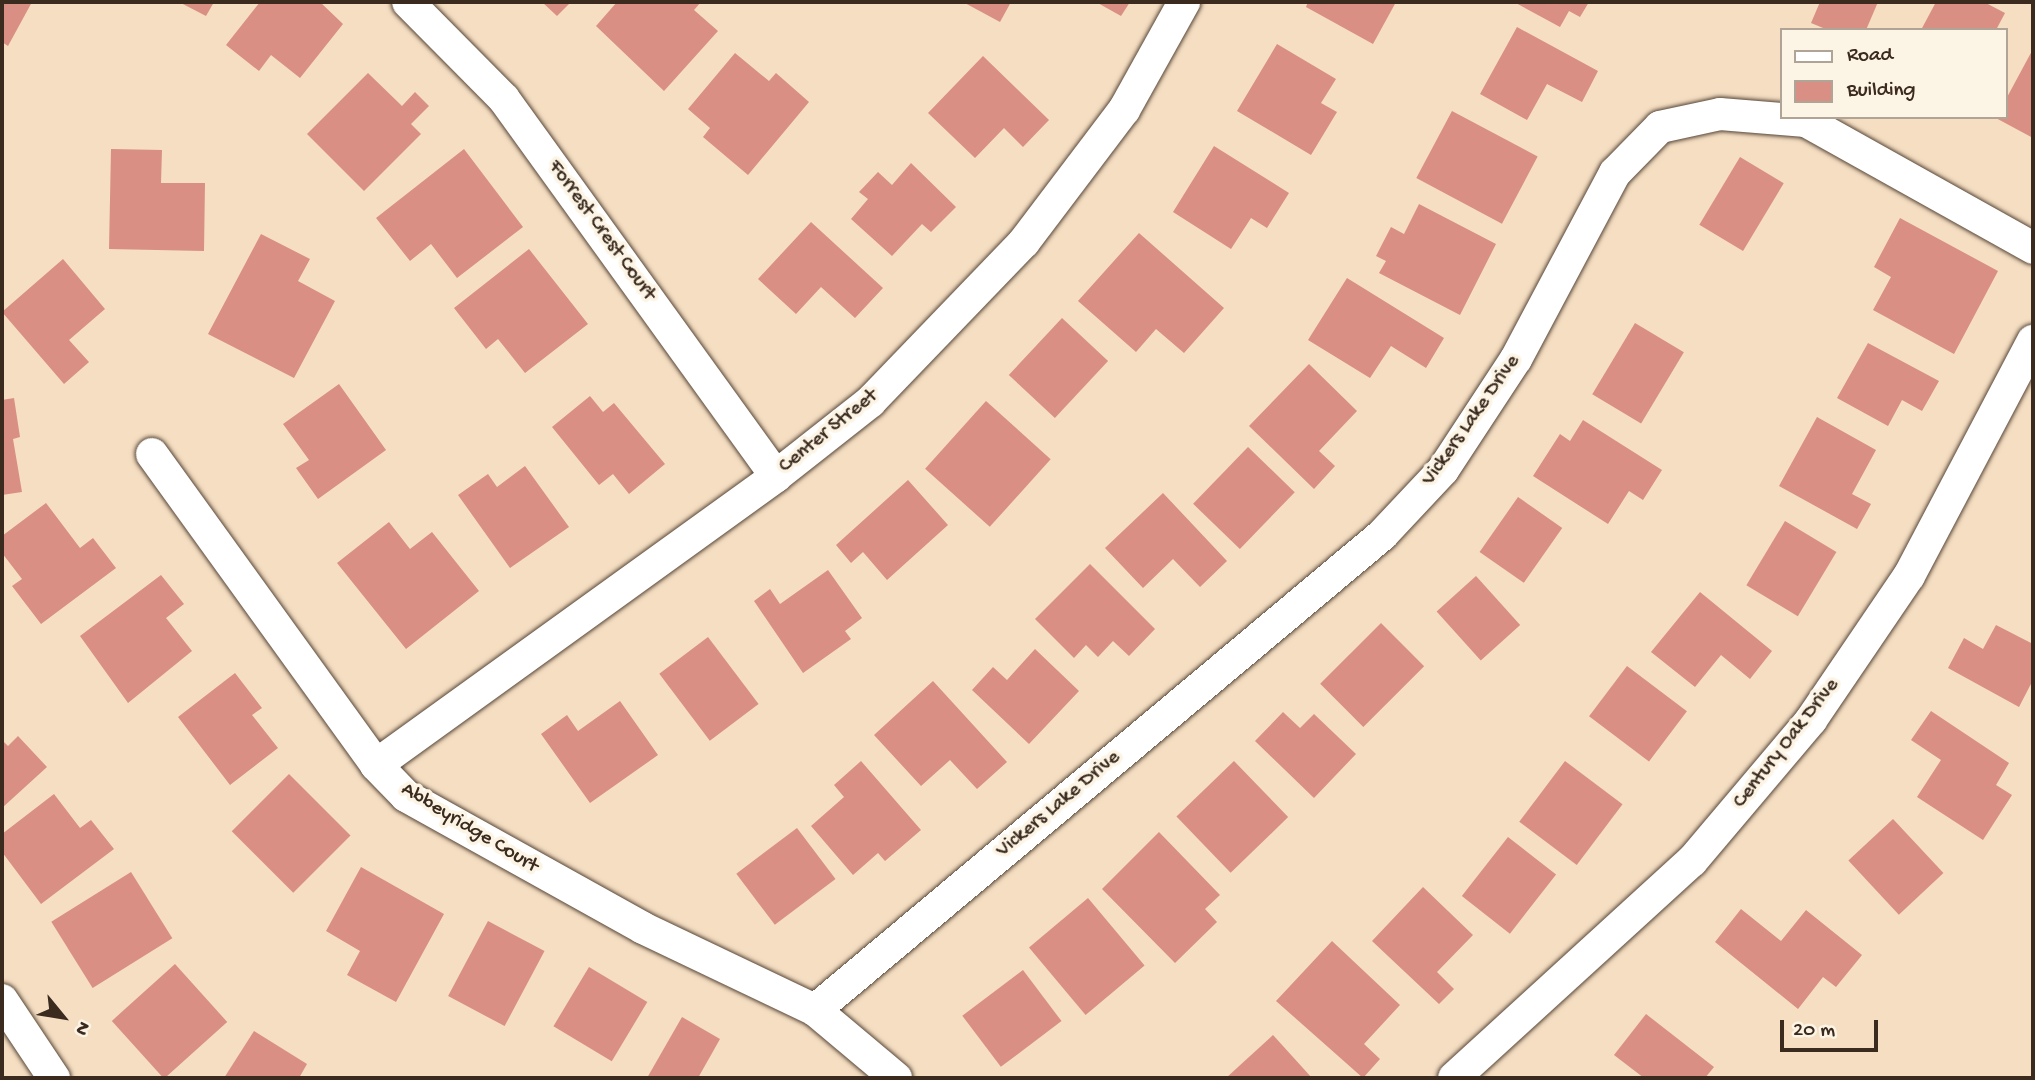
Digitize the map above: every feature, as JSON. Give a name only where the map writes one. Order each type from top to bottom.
[{"type":"street","name":"Forrest Crest Court","points":[[408,2],[504,100],[776,476]]},
{"type":"street","name":"Center Street","points":[[376,765],[776,476],[870,402],[1024,242],[1124,110],[1184,2]]},
{"type":"street","name":"Vickers Lake Drive","points":[[815,1010],[1382,535],[1443,470],[1516,359],[1615,173],[1660,127],[1720,114],[1780,119]]},
{"type":"street","name":"Vickers Lake Drive","points":[[1781,119],[1806,121],[2033,248]]},
{"type":"street","name":"Century Oak Drive","points":[[1454,1078],[1692,861],[1811,720],[1909,576],[2033,341]]},
{"type":"street","name":"Abbeyridge Court","points":[[152,454],[376,765],[406,796],[526,866],[643,928],[815,1010],[896,1078]]},
{"type":"street","points":[[2,1000],[54,1078]]},
{"type":"building","points":[[2,2],[32,2],[8,46],[2,42]]},
{"type":"building","points":[[179,2],[214,2],[206,16]]},
{"type":"building","points":[[260,2],[320,2],[343,24],[300,78],[271,55],[259,71],[226,45]]},
{"type":"building","points":[[542,2],[571,2],[557,16]]},
{"type":"building","points":[[617,2],[701,2],[694,10],[718,31],[664,91],[596,26]]},
{"type":"building","points":[[963,2],[1011,2],[1000,22]]},
{"type":"building","points":[[1096,2],[1130,2],[1121,16]]},
{"type":"building","points":[[1308,2],[1396,2],[1373,44],[1306,7]]},
{"type":"building","points":[[1514,2],[1589,2],[1580,17],[1569,11],[1560,27]]},
{"type":"building","points":[[1820,2],[1878,2],[1867,28],[1823,28],[1811,23]]},
{"type":"building","points":[[1936,2],[1984,2],[2005,13],[1997,28],[1922,28]]},
{"type":"building","points":[[1517,27],[1598,71],[1582,102],[1547,84],[1527,120],[1480,94]]},
{"type":"building","points":[[1277,44],[1336,79],[1321,103],[1337,112],[1311,155],[1237,111]]},
{"type":"building","points":[[2033,49],[2033,138],[1998,119],[2007,119],[2007,97]]},
{"type":"building","points":[[735,53],[769,81],[776,73],[809,102],[748,175],[703,137],[710,128],[688,109]]},
{"type":"building","points":[[983,56],[1049,120],[1023,147],[1004,128],[975,158],[928,113]]},
{"type":"building","points":[[368,73],[402,106],[415,92],[429,106],[411,124],[421,134],[364,191],[307,134]]},
{"type":"building","points":[[1452,111],[1538,157],[1502,224],[1416,178]]},
{"type":"building","points":[[1214,146],[1289,193],[1267,228],[1251,218],[1231,249],[1173,212]]},
{"type":"building","points":[[111,149],[162,150],[161,183],[205,183],[204,251],[109,249]]},
{"type":"building","points":[[464,149],[523,227],[457,278],[431,244],[410,261],[376,218]]},
{"type":"building","points":[[1740,157],[1784,183],[1743,251],[1699,225]]},
{"type":"building","points":[[911,163],[956,207],[931,232],[922,224],[892,256],[851,219],[868,199],[859,192],[878,172],[892,185]]},
{"type":"building","points":[[1419,204],[1496,244],[1460,315],[1379,273],[1386,261],[1376,256],[1391,227],[1404,234]]},
{"type":"building","points":[[1900,218],[1998,271],[1954,354],[1873,310],[1891,277],[1874,267]]},
{"type":"building","points":[[811,222],[883,288],[855,318],[821,287],[796,314],[758,279]]},
{"type":"building","points":[[1139,233],[1224,308],[1184,353],[1156,329],[1136,352],[1078,301]]},
{"type":"building","points":[[261,234],[310,259],[298,281],[335,301],[294,378],[208,334]]},
{"type":"building","points":[[529,249],[588,324],[525,373],[498,339],[486,349],[454,308]]},
{"type":"building","points":[[63,259],[105,309],[69,340],[89,362],[64,384],[2,312]]},
{"type":"building","points":[[1347,278],[1444,338],[1426,368],[1391,346],[1370,378],[1308,340]]},
{"type":"building","points":[[1062,318],[1108,361],[1055,418],[1009,375]]},
{"type":"building","points":[[1635,323],[1684,352],[1641,424],[1592,394]]},
{"type":"building","points":[[1868,343],[1939,381],[1922,411],[1902,400],[1888,426],[1837,398]]},
{"type":"building","points":[[1309,364],[1357,411],[1319,451],[1335,466],[1314,489],[1249,426]]},
{"type":"building","points":[[339,384],[386,450],[318,499],[296,468],[309,460],[283,424]]},
{"type":"building","points":[[590,396],[603,412],[614,403],[665,464],[629,494],[613,474],[599,485],[552,427]]},
{"type":"building","points":[[14,398],[20,437],[13,439],[22,492],[2,495],[2,400]]},
{"type":"building","points":[[986,401],[1051,459],[990,527],[925,469]]},
{"type":"building","points":[[1817,417],[1876,450],[1852,494],[1871,504],[1857,529],[1779,486]]},
{"type":"building","points":[[1583,420],[1662,470],[1643,500],[1629,491],[1608,524],[1533,476],[1560,434],[1570,441]]},
{"type":"building","points":[[1248,447],[1295,492],[1240,549],[1193,504]]},
{"type":"building","points":[[525,466],[569,527],[510,568],[458,495],[488,474],[497,487]]},
{"type":"building","points":[[908,480],[948,525],[887,580],[863,552],[851,563],[836,545]]},
{"type":"building","points":[[1163,493],[1227,561],[1200,587],[1173,559],[1143,588],[1105,548]]},
{"type":"building","points":[[1518,497],[1562,528],[1524,583],[1480,552]]},
{"type":"building","points":[[46,503],[80,548],[93,538],[116,568],[41,624],[12,586],[22,579],[2,553],[2,536]]},
{"type":"building","points":[[1785,521],[1836,552],[1798,616],[1746,585]]},
{"type":"building","points":[[389,522],[410,549],[432,532],[479,591],[406,649],[337,563]]},
{"type":"building","points":[[1090,564],[1155,629],[1129,656],[1113,641],[1098,657],[1086,645],[1074,658],[1035,619]]},
{"type":"building","points":[[828,570],[862,618],[845,631],[851,639],[803,673],[754,601],[770,589],[780,604]]},
{"type":"building","points":[[161,575],[184,604],[166,618],[192,651],[128,703],[80,636]]},
{"type":"building","points":[[1476,576],[1520,625],[1481,661],[1437,611]]},
{"type":"building","points":[[1700,592],[1772,651],[1750,679],[1721,655],[1695,687],[1651,652]]},
{"type":"building","points":[[1381,623],[1424,666],[1363,727],[1320,684]]},
{"type":"building","points":[[1996,625],[2033,644],[2033,680],[2019,707],[1948,668],[1964,638],[1983,649]]},
{"type":"building","points":[[708,637],[759,704],[710,741],[659,674]]},
{"type":"building","points":[[1035,649],[1079,691],[1029,744],[972,690],[993,667],[1007,680]]},
{"type":"building","points":[[1627,666],[1687,711],[1649,761],[1589,716]]},
{"type":"building","points":[[235,673],[262,708],[252,715],[278,748],[230,785],[178,717]]},
{"type":"building","points":[[933,681],[1007,762],[977,789],[950,760],[921,786],[874,735]]},
{"type":"building","points":[[620,701],[658,755],[590,803],[541,734],[567,715],[578,731]]},
{"type":"building","points":[[1931,711],[2009,763],[1996,785],[2012,795],[1983,840],[1917,797],[1941,760],[1911,740]]},
{"type":"building","points":[[1283,712],[1300,728],[1314,714],[1356,754],[1314,798],[1255,741]]},
{"type":"building","points":[[18,736],[47,767],[2,808],[2,740],[8,746]]},
{"type":"building","points":[[861,761],[921,830],[885,861],[878,853],[853,875],[811,826],[844,797],[834,785]]},
{"type":"building","points":[[1234,761],[1288,817],[1231,873],[1176,817]]},
{"type":"building","points":[[1565,761],[1623,804],[1577,865],[1519,822]]},
{"type":"building","points":[[289,774],[351,836],[293,893],[232,831]]},
{"type":"building","points":[[54,794],[80,828],[91,820],[114,849],[41,904],[2,852],[2,834]]},
{"type":"building","points":[[1893,819],[1943,873],[1899,915],[1848,861]]},
{"type":"building","points":[[797,828],[836,879],[775,925],[736,874]]},
{"type":"building","points":[[1159,832],[1220,895],[1205,909],[1217,922],[1175,963],[1102,889]]},
{"type":"building","points":[[1508,837],[1556,875],[1510,934],[1462,896]]},
{"type":"building","points":[[361,867],[444,914],[396,1002],[347,975],[360,951],[326,931]]},
{"type":"building","points":[[131,872],[172,938],[93,988],[51,922]]},
{"type":"building","points":[[1423,887],[1473,935],[1437,972],[1454,989],[1439,1004],[1372,941]]},
{"type":"building","points":[[1088,898],[1145,965],[1086,1015],[1029,947]]},
{"type":"building","points":[[1741,909],[1781,941],[1806,910],[1862,955],[1836,987],[1823,977],[1798,1009],[1715,942]]},
{"type":"building","points":[[488,921],[545,951],[505,1026],[448,996]]},
{"type":"building","points":[[1332,941],[1400,1005],[1364,1044],[1380,1059],[1363,1078],[1276,1001]]},
{"type":"building","points":[[175,964],[227,1022],[163,1078],[112,1021]]},
{"type":"building","points":[[589,967],[647,1002],[612,1061],[553,1026]]},
{"type":"building","points":[[1023,970],[1062,1021],[1001,1067],[962,1016]]},
{"type":"building","points":[[1646,1014],[1714,1067],[1705,1078],[1644,1078],[1614,1055]]},
{"type":"building","points":[[682,1017],[720,1039],[698,1078],[647,1078]]},
{"type":"building","points":[[254,1031],[307,1064],[299,1078],[224,1078]]},
{"type":"building","points":[[1273,1035],[1312,1078],[1226,1078]]}]
